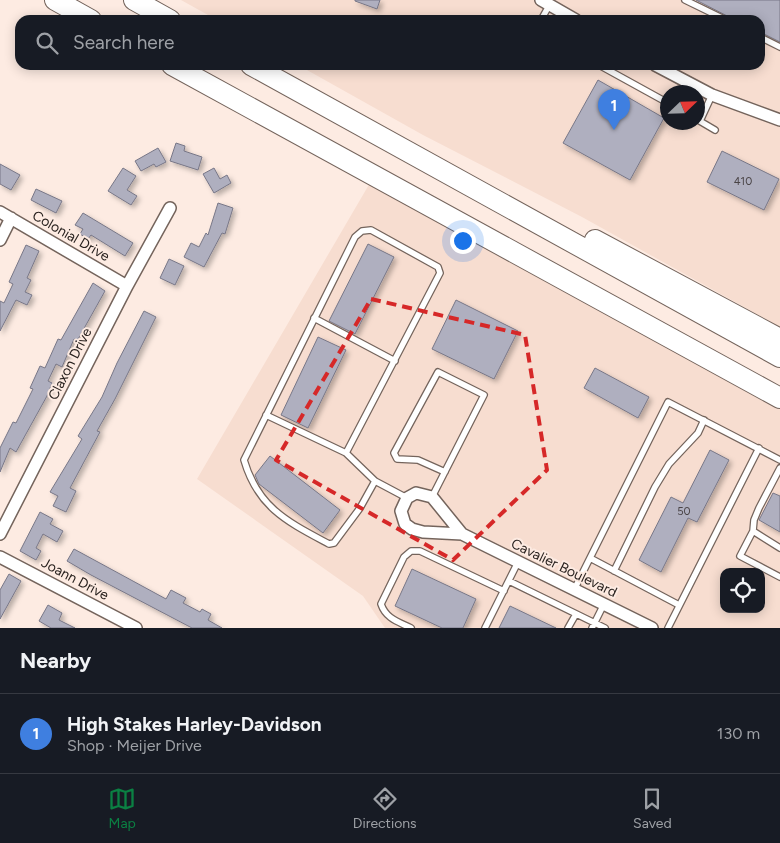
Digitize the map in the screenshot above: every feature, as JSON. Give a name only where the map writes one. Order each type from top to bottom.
[{"type":"highway","points":[[54,0],[82,15]]},
{"type":"highway","points":[[134,0],[161,15]]},
{"type":"highway","points":[[181,70],[780,398]]},
{"type":"highway","points":[[260,70],[780,357]]},
{"type":"highway","points":[[410,154],[472,173],[780,339]]},
{"type":"highway","points":[[761,388],[780,405]]},
{"type":"street","points":[[547,2],[568,15]]},
{"type":"street","points":[[664,70],[712,95],[780,120]]},
{"type":"street","name":"Claxon Drive","points":[[0,534],[127,286],[170,208]]},
{"type":"street","name":"Colonial Drive","points":[[0,212],[127,286]]},
{"type":"street","points":[[0,240],[11,218]]},
{"type":"street","points":[[407,498],[416,493],[432,497]]},
{"type":"street","name":"Cavalier Boulevard","points":[[432,497],[462,534]]},
{"type":"street","name":"Cavalier Boulevard","points":[[407,498],[401,511],[405,524],[412,529],[423,532],[462,534],[652,628]]},
{"type":"street","name":"Joann Drive","points":[[0,557],[136,628]]},
{"type":"lane","points":[[685,0],[716,15]]},
{"type":"lane","points":[[543,15],[547,2]]},
{"type":"lane","points":[[765,40],[780,47]]},
{"type":"lane","points":[[608,70],[660,99]]},
{"type":"lane","points":[[705,108],[712,95]]},
{"type":"lane","points":[[705,124],[715,130]]},
{"type":"lane","points":[[346,453],[440,273],[438,267],[371,230],[362,231],[355,237],[244,460],[249,478],[264,501],[295,526],[329,544],[334,543],[360,508],[375,481]]},
{"type":"lane","points":[[314,318],[395,361]]},
{"type":"lane","points":[[432,497],[445,472],[484,395],[438,372],[394,453],[397,459],[418,460],[445,472]]},
{"type":"lane","points":[[574,590],[668,402],[780,460]]},
{"type":"lane","points":[[266,415],[346,453],[375,481],[407,498]]},
{"type":"lane","points":[[614,571],[655,487],[670,464],[698,433],[704,420]]},
{"type":"lane","points":[[668,628],[759,448]]},
{"type":"lane","points":[[780,468],[754,520],[753,531],[740,556],[780,577]]},
{"type":"lane","points":[[753,531],[780,548]]},
{"type":"lane","points":[[411,628],[389,618],[381,604],[404,557],[410,551],[420,551],[504,591]]},
{"type":"lane","points":[[590,558],[679,605]]},
{"type":"lane","points":[[485,628],[518,562]]},
{"type":"lane","points":[[509,581],[576,614],[593,626],[605,628]]},
{"type":"lane","points":[[593,626],[604,604]]},
{"type":"lane","points":[[568,628],[576,614]]},
{"type":"highlighted area","points":[[371,299],[525,335],[547,470],[453,560],[276,460]]},
{"type":"shaded area","points":[[181,0],[780,0],[780,327],[582,217],[423,135],[307,70],[765,70],[765,15],[208,15]]},
{"type":"shaded area","points":[[374,176],[780,405],[780,628],[385,628],[363,596],[197,479]]},
{"type":"building","points":[[355,0],[380,0],[377,9]]},
{"type":"building","points":[[696,0],[780,0],[780,42],[765,34],[765,15],[725,15]]},
{"type":"building","points":[[598,80],[660,116],[660,125],[630,180],[563,143]]},
{"type":"building","points":[[176,143],[185,146],[184,151],[202,157],[198,170],[170,161]]},
{"type":"building","points":[[158,148],[166,162],[156,167],[154,164],[141,171],[135,161]]},
{"type":"building","points":[[722,151],[779,179],[764,210],[707,182]]},
{"type":"building","points":[[0,164],[20,175],[11,190],[0,184]]},
{"type":"building","points":[[123,168],[136,176],[127,190],[137,196],[131,205],[108,191]]},
{"type":"building","points":[[214,168],[220,179],[227,175],[231,183],[214,193],[203,174]]},
{"type":"building","points":[[36,189],[62,201],[56,213],[31,200]]},
{"type":"building","points":[[218,203],[233,208],[225,234],[222,233],[204,267],[184,257],[191,243],[199,247],[206,233],[208,235]]},
{"type":"building","points":[[83,213],[133,243],[125,256],[91,235],[88,239],[80,234],[83,229],[75,225]]},
{"type":"building","points":[[368,244],[394,257],[355,334],[329,321]]},
{"type":"building","points":[[26,245],[39,251],[27,278],[31,280],[25,292],[32,295],[27,305],[16,300],[0,331],[0,301],[4,303],[13,284],[9,282]]},
{"type":"building","points":[[169,259],[184,266],[175,285],[160,278]]},
{"type":"building","points":[[93,283],[105,291],[77,341],[74,339],[62,367],[56,364],[48,381],[52,383],[47,396],[16,452],[10,448],[0,472],[0,448],[13,422],[16,423],[33,389],[30,388],[40,366],[45,368],[58,339],[61,340]]},
{"type":"building","points":[[456,300],[518,331],[494,379],[432,349]]},
{"type":"building","points":[[144,311],[156,317],[97,431],[100,432],[70,488],[76,491],[66,512],[53,506],[58,496],[50,492],[82,439],[78,436],[102,397]]},
{"type":"building","points":[[318,337],[346,350],[308,428],[281,415]]},
{"type":"building","points":[[595,368],[649,397],[638,418],[584,388]]},
{"type":"building","points":[[710,450],[729,460],[697,522],[688,518],[661,572],[639,560],[671,497],[683,503]]},
{"type":"building","points":[[270,456],[340,510],[323,533],[259,484],[255,475]]},
{"type":"building","points":[[773,493],[780,496],[780,532],[759,520]]},
{"type":"building","points":[[40,512],[53,519],[50,524],[63,531],[57,542],[43,534],[36,548],[41,551],[36,560],[20,551]]},
{"type":"building","points":[[74,549],[166,599],[171,590],[186,598],[183,603],[200,612],[202,609],[211,614],[208,620],[222,628],[192,628],[91,575],[67,561]]},
{"type":"building","points":[[412,569],[476,599],[463,628],[442,628],[395,606]]},
{"type":"building","points":[[9,574],[21,581],[0,619],[0,590]]},
{"type":"building","points":[[48,605],[62,613],[59,620],[75,628],[51,628],[39,621]]},
{"type":"building","points":[[510,606],[556,628],[499,628]]},
{"type":"place","name":"High Stakes Harley-Davidson","points":[[614,130]]}]
